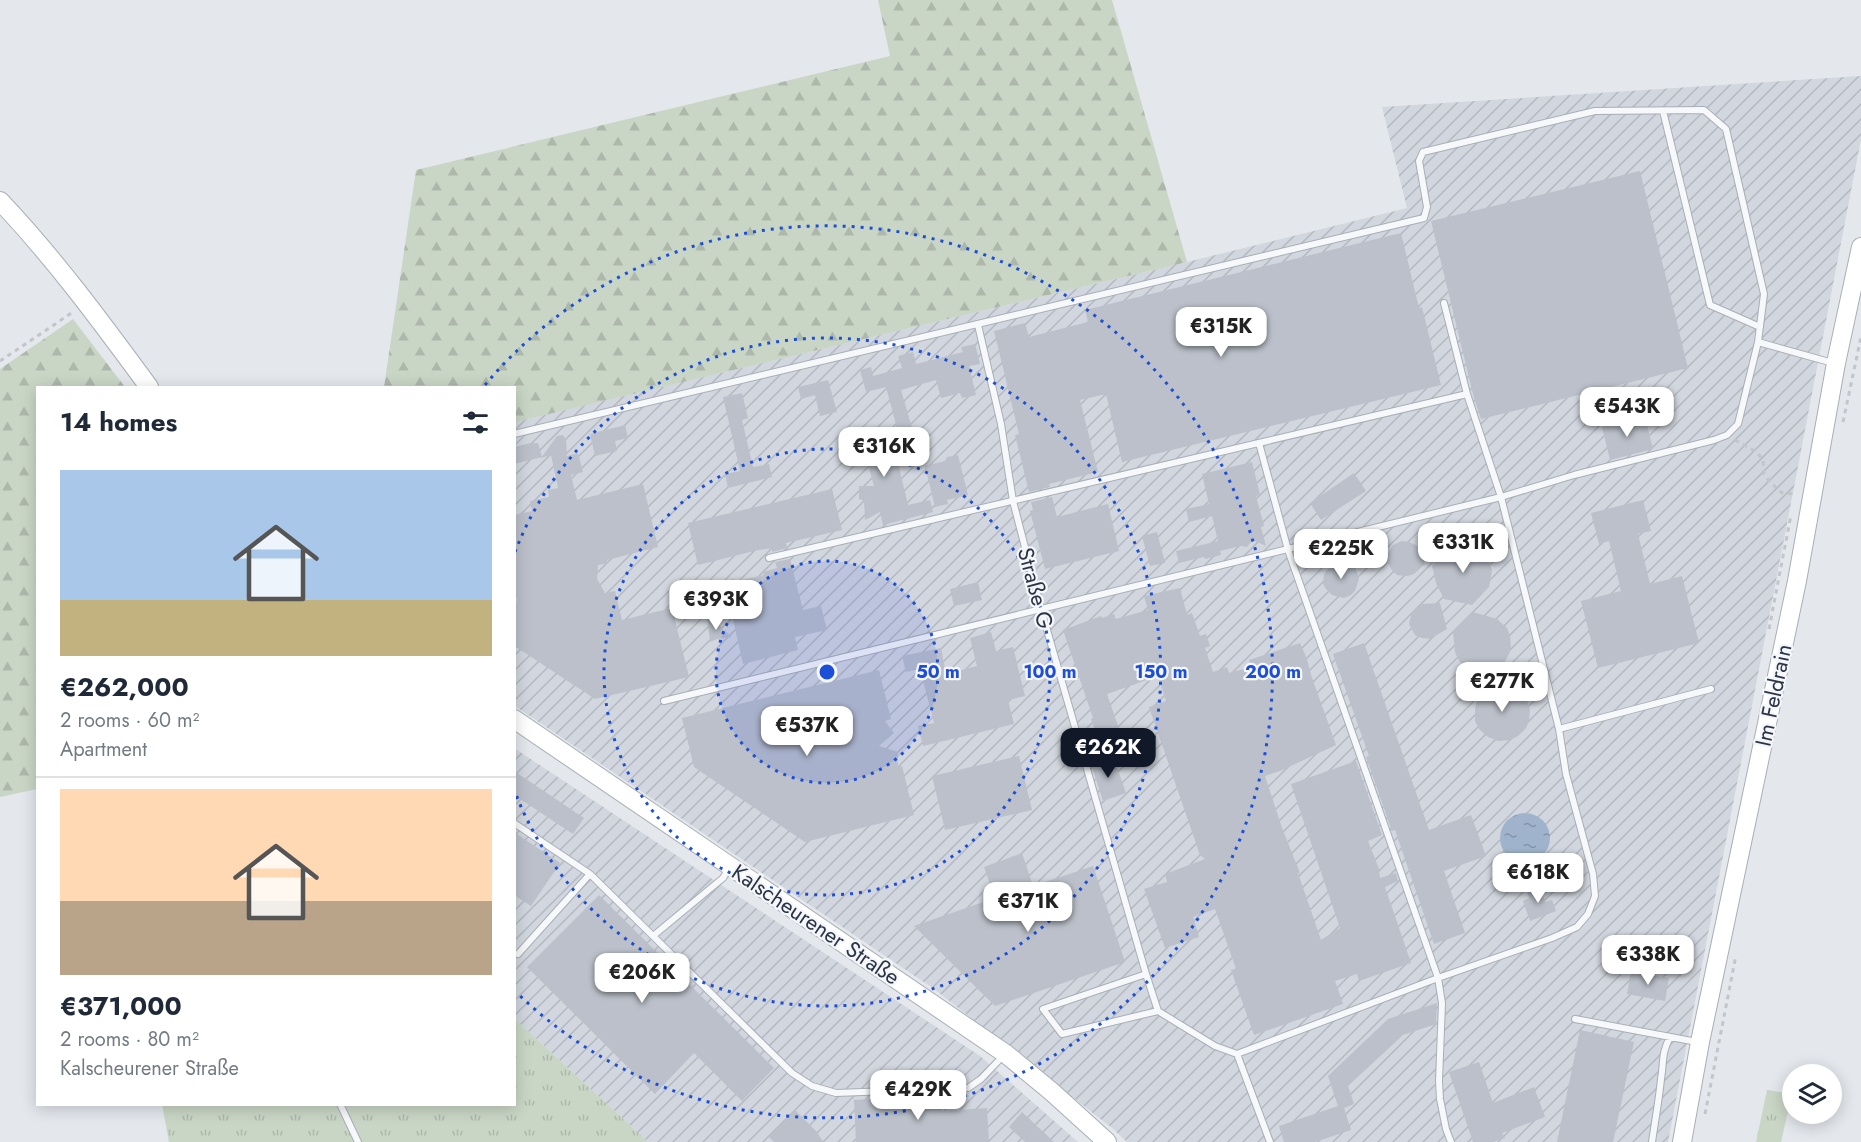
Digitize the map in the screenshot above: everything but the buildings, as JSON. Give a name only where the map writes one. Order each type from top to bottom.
[{"type":"main road","points":[[0,201],[87,303],[148,386]]},
{"type":"main road","name":"Im Feldrain","points":[[1682,1142],[1700,1042],[1797,580],[1836,363],[1861,247]]},
{"type":"main road","name":"Kalscheurener Straße","points":[[516,720],[1006,1054],[1052,1092],[1102,1141]]},
{"type":"lane","points":[[516,434],[1424,218],[1427,207],[1419,160],[1423,152],[1595,111],[1704,110],[1726,129],[1764,294],[1758,342],[1738,424],[1727,435],[1501,497],[664,700]]},
{"type":"lane","points":[[1663,111],[1710,305],[1760,327]]},
{"type":"lane","points":[[1146,974],[1043,1009],[1062,1034],[1158,1011],[1215,1046],[1237,1054],[1438,978],[1552,938],[1577,927],[1588,914],[1595,896],[1593,874],[1566,774],[1559,729],[1501,497],[1467,394],[1444,303]]},
{"type":"lane","name":"Straße G","points":[[978,324],[1000,423],[1013,501],[1041,609],[1158,1011]]},
{"type":"lane","points":[[1758,342],[1836,363]]},
{"type":"lane","points":[[769,558],[1467,394]]},
{"type":"lane","points":[[1259,443],[1288,550],[1438,978],[1442,1003],[1440,1099],[1446,1130],[1451,1142]]},
{"type":"lane","points":[[1559,729],[1711,689]]},
{"type":"lane","points":[[516,824],[590,874],[792,1073],[812,1086],[836,1093],[968,1088],[981,1079],[1006,1054]]},
{"type":"lane","points":[[652,936],[723,878],[731,865]]},
{"type":"lane","points":[[518,954],[590,874]]},
{"type":"lane","points":[[1575,1019],[1700,1042]]},
{"type":"lane","points":[[1652,1142],[1662,1076],[1662,1060],[1670,1037]]},
{"type":"lane","points":[[1237,1054],[1270,1142]]},
{"type":"lane","points":[[341,1106],[358,1142]]},
{"type":"path","points":[[0,361],[87,303]]},
{"type":"path","points":[[1727,435],[1760,456],[1763,460],[1764,474],[1782,493],[1795,492],[1768,632]]},
{"type":"shaded area","points":[[1861,76],[1861,139],[1668,1142],[1127,1142],[934,989],[516,707],[516,422],[1407,208],[1382,107]]},
{"type":"shaded area","points":[[516,749],[980,1056],[1078,1142],[648,1142],[516,1020]]},
{"type":"green space","points":[[878,0],[1112,0],[1187,262],[516,422],[516,386],[384,386],[416,170],[890,56]]},
{"type":"green space","points":[[73,319],[124,386],[36,386],[36,789],[0,797],[0,369]]},
{"type":"green space","points":[[516,1020],[648,1142],[169,1142],[162,1106],[516,1106]]},
{"type":"green space","points":[[1767,1090],[1782,1092],[1782,1124],[1785,1124],[1781,1142],[1756,1142]]},
{"type":"water","points":[[1520,813],[1530,813],[1543,820],[1550,833],[1550,843],[1543,856],[1530,863],[1520,863],[1511,859],[1504,852],[1500,843],[1500,833],[1504,824],[1511,817]]}]
